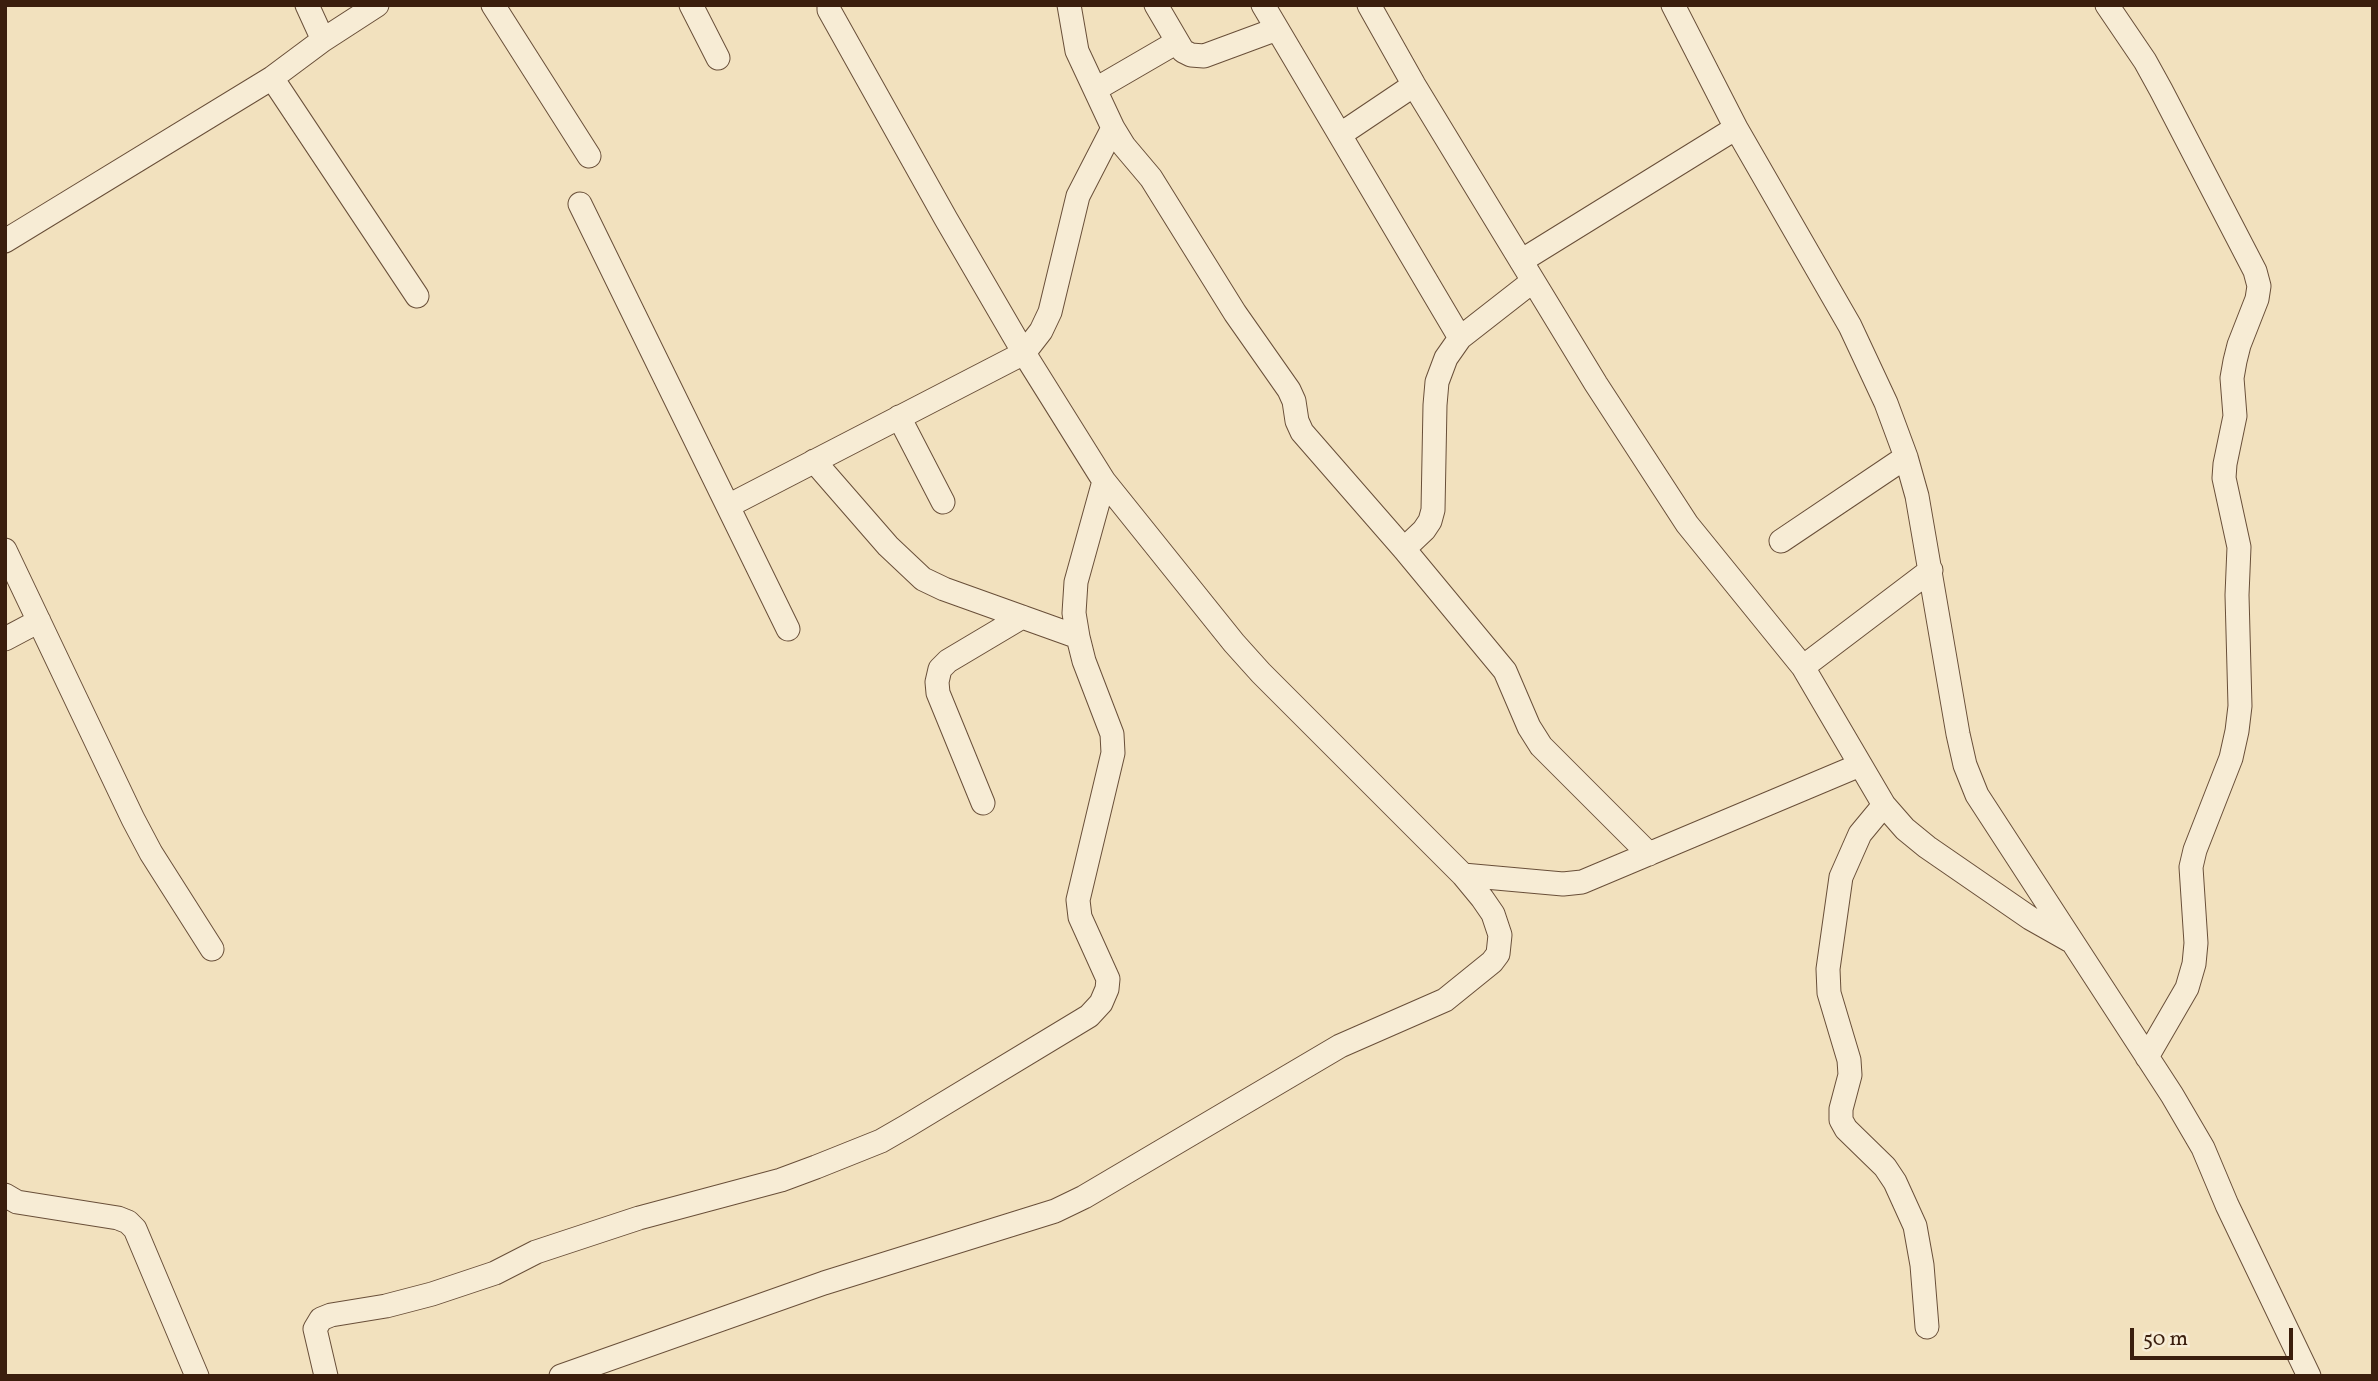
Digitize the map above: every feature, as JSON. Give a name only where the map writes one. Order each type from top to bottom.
[{"type":"street","points":[[307,5],[323,40]]},
{"type":"street","points":[[5,241],[272,78],[377,5]]},
{"type":"street","points":[[493,5],[589,156]]},
{"type":"street","points":[[691,5],[718,58]]},
{"type":"street","points":[[561,1376],[824,1283],[1055,1211],[1105,1185],[1340,1046],[1445,1000],[1492,962],[1498,954],[1500,935],[1493,914],[1463,875],[1261,673],[1104,481],[1024,353],[933,196],[829,10],[829,5]]},
{"type":"street","points":[[1069,5],[1077,51],[1113,128],[1124,146],[1152,178],[1235,313],[1289,390],[1297,421],[1303,432],[1505,671],[1529,727],[1541,746],[1649,855]]},
{"type":"street","points":[[1156,5],[1183,51],[1191,55],[1204,56],[1277,29]]},
{"type":"street","points":[[1263,5],[1460,338]]},
{"type":"street","points":[[1368,5],[1595,384],[1687,524],[1803,667],[1884,805],[1905,829],[1927,847],[2030,918],[2072,942]]},
{"type":"street","points":[[1673,5],[1736,128],[1850,326],[1886,403],[1917,496],[1958,734],[1965,765],[1977,795],[2203,1148],[2227,1205],[2309,1376]]},
{"type":"street","points":[[2107,5],[2161,90],[2255,271],[2259,286],[2235,361],[2232,378],[2235,416],[2224,478],[2239,547],[2236,596],[2240,706],[2237,731],[2231,758],[2195,850],[2191,867],[2196,943],[2194,964],[2187,988],[2147,1057]]},
{"type":"street","points":[[1096,89],[1177,42]]},
{"type":"street","points":[[272,78],[417,296]]},
{"type":"street","points":[[1341,134],[1414,85]]},
{"type":"street","points":[[728,506],[1024,353],[1041,331],[1050,312],[1078,196],[1113,128]]},
{"type":"street","points":[[1404,549],[1424,530],[1433,510],[1437,382],[1446,358],[1460,338],[1527,271],[1736,128]]},
{"type":"street","points":[[580,204],[788,629]]},
{"type":"street","points":[[900,417],[943,502]]},
{"type":"street","points":[[1781,541],[1906,457]]},
{"type":"street","points":[[814,461],[888,546],[923,579],[1077,637]]},
{"type":"street","points":[[326,1376],[315,1329],[321,1319],[432,1294],[495,1273],[536,1252],[639,1218],[781,1180],[881,1141],[1089,1016],[1101,1003],[1108,979],[1080,917],[1078,900],[1113,753],[1112,734],[1084,661],[1074,613],[1076,582],[1104,481]]},
{"type":"street","points":[[5,550],[133,819],[212,949]]},
{"type":"street","points":[[1803,667],[1931,570]]},
{"type":"street","points":[[984,803],[938,693],[937,682],[940,669],[948,661],[1022,617]]},
{"type":"street","points":[[5,639],[39,621]]},
{"type":"street","points":[[1463,875],[1563,884],[1582,881],[1860,765]]},
{"type":"street","points":[[1884,805],[1860,834],[1842,877],[1828,969],[1829,993],[1849,1060],[1850,1075],[1841,1109],[1842,1120],[1846,1129],[1885,1167],[1895,1182],[1915,1226],[1922,1265],[1927,1327]]},
{"type":"street","points":[[5,1195],[17,1202],[118,1218],[128,1222],[135,1229],[197,1376]]}]
